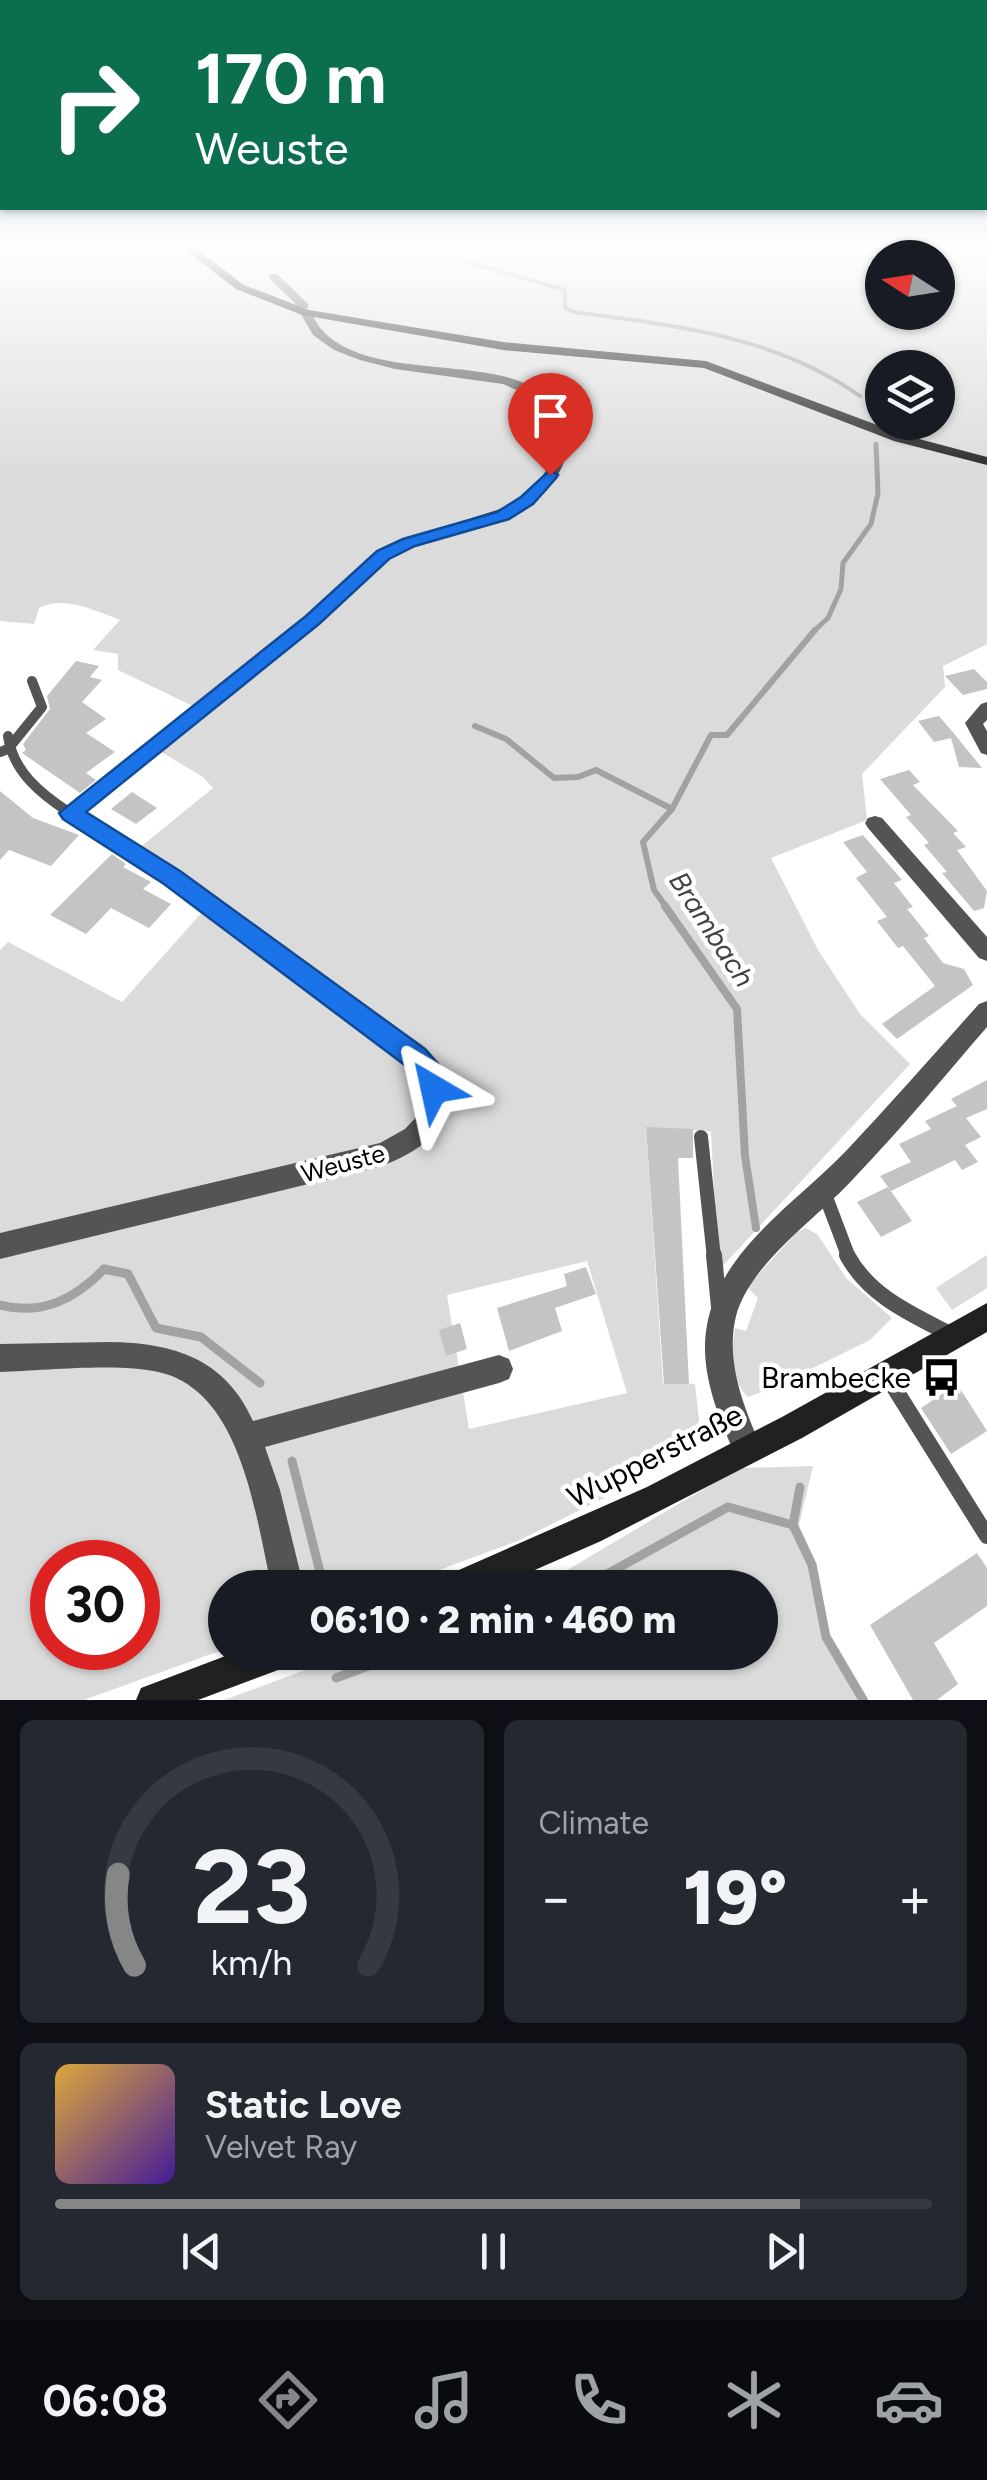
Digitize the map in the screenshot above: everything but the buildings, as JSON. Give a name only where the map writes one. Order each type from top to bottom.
[{"type":"main road","points":[[379,322],[520,348],[706,365],[899,438],[987,461]]},
{"type":"main road","name":"Wupperstraße","points":[[500,1570],[747,1448],[987,1317]]},
{"type":"main road","points":[[153,1700],[234,1670]]},
{"type":"street","points":[[70,813],[312,620],[383,555],[409,542],[487,521],[518,508],[558,463],[564,441],[560,423],[545,404],[522,387],[499,380],[392,366],[330,340],[309,322]]},
{"type":"street","points":[[987,708],[974,723],[987,748]]},
{"type":"street","name":"Weuste","points":[[0,1246],[382,1154],[414,1141],[425,1131],[435,1103],[430,1074],[416,1058],[172,878],[70,813]]},
{"type":"street","points":[[875,823],[892,838],[987,952]]},
{"type":"street","points":[[747,1448],[724,1396],[718,1356],[727,1300],[745,1272],[824,1192],[987,1011]]},
{"type":"street","points":[[0,1358],[166,1360],[198,1372],[228,1404],[248,1437],[283,1570]]},
{"type":"street","points":[[248,1437],[499,1370]]},
{"type":"lane","points":[[5,746],[42,707],[32,681]]},
{"type":"lane","name":"Weuste","points":[[5,746],[41,796],[70,813]]},
{"type":"lane","points":[[701,1137],[714,1279],[722,1321]]},
{"type":"lane","points":[[824,1192],[839,1245],[854,1272],[907,1312],[954,1336]]},
{"type":"lane","points":[[885,1374],[987,1536]]},
{"type":"shaded area","points":[[0,322],[865,322],[865,330],[955,330],[955,322],[987,322],[987,644],[943,666],[945,687],[862,774],[867,820],[771,858],[818,950],[860,1014],[910,1064],[718,1271],[711,1131],[646,1128],[663,1383],[695,1384],[699,1420],[693,1436],[626,1487],[520,1540],[439,1570],[208,1570],[208,1655],[84,1700],[0,1700],[0,950],[8,942],[122,1002],[205,909],[128,857],[213,788],[203,777],[158,750],[203,711],[118,670],[118,654],[93,650],[120,620],[80,606],[58,603],[39,608],[34,624],[0,621]],"holes":[[[587,1261],[627,1393],[469,1429],[447,1295]]]},
{"type":"shaded area","points":[[806,1228],[818,1235],[846,1278],[892,1318],[870,1340],[799,1375],[795,1369],[782,1375],[785,1383],[748,1397],[735,1374],[733,1356],[735,1328],[746,1331],[758,1298],[747,1287],[797,1232]]},
{"type":"shaded area","points":[[987,1255],[987,1288],[952,1310],[936,1288]]},
{"type":"shaded area","points":[[813,1466],[799,1525],[817,1565],[829,1632],[869,1700],[224,1700],[305,1670],[778,1670],[778,1570],[567,1570],[739,1468]]},
{"type":"waterway","name":"Brambecke","points":[[642,322],[758,346],[827,375],[860,396]]},
{"type":"waterway","points":[[814,631],[828,618],[841,589],[843,563],[871,524],[878,493],[876,444]]},
{"type":"waterway","name":"Brambach","points":[[672,809],[711,735],[727,735],[814,631]]},
{"type":"waterway","points":[[475,726],[506,739],[554,778],[578,777],[596,770],[672,809]]},
{"type":"waterway","name":"Brambach","points":[[667,908],[654,890],[643,842],[672,809]]},
{"type":"waterway","name":"Brambach","points":[[665,906],[737,1009],[745,1156],[756,1228]]},
{"type":"waterway","points":[[0,1305],[44,1306],[81,1289],[104,1269],[128,1274],[156,1328],[201,1337],[260,1383]]},
{"type":"waterway","points":[[292,1461],[319,1570]]},
{"type":"waterway","name":"Brambach","points":[[793,1525],[800,1487]]},
{"type":"waterway","points":[[614,1570],[728,1507],[793,1525]]},
{"type":"waterway","name":"Brambach","points":[[793,1525],[812,1565],[826,1637],[863,1700]]},
{"type":"waterway","points":[[336,1678],[358,1670]]},
{"type":"place","name":"Brambecke","points":[[941,1378]]},
{"type":"route","points":[[434,1089],[430,1074],[416,1058],[172,878],[70,813],[312,620],[383,555],[409,542],[487,521],[518,508],[550,475]]}]
